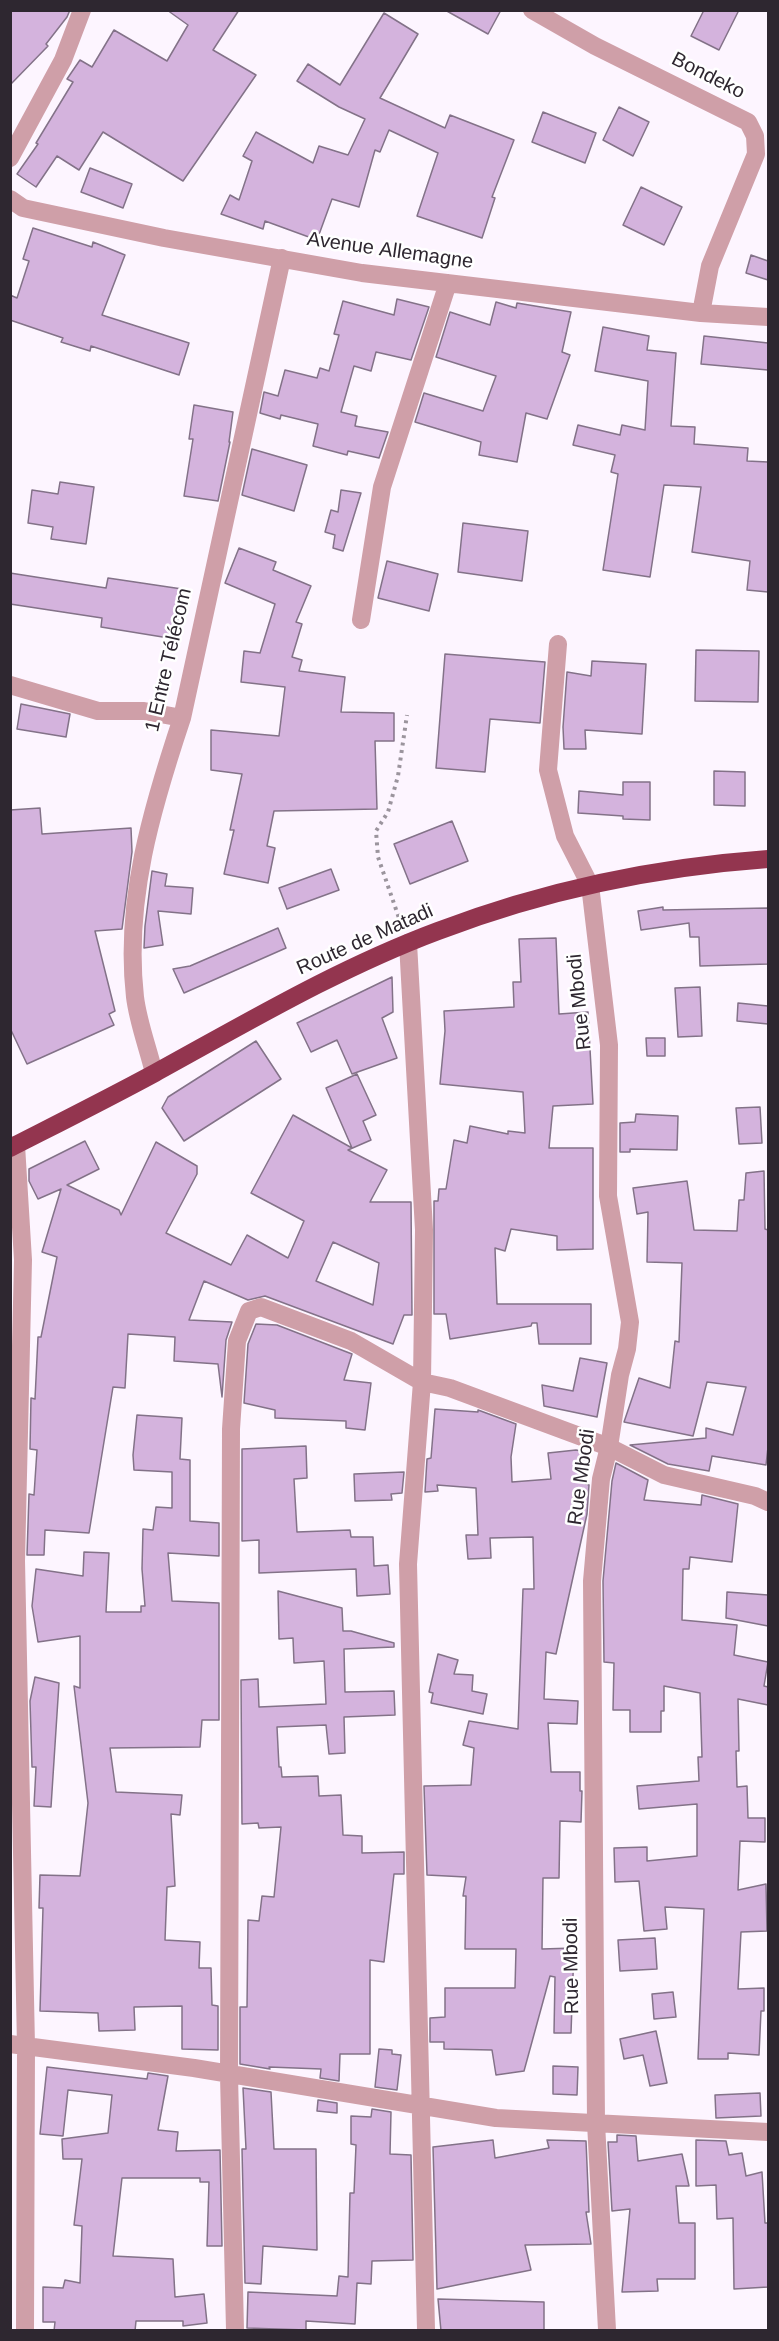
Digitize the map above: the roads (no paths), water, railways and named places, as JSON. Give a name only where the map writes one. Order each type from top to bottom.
[{"type":"highway","name":"Route de Matadi","points":[[13,1146],[154,1073],[271,1007],[408,943],[450,927],[590,885],[712,863],[768,859]]},
{"type":"street","points":[[10,158],[63,60],[82,10]]},
{"type":"street","name":"Bondeko","points":[[532,10],[595,46],[748,122],[755,136],[756,154],[710,266],[701,313]]},
{"type":"street","name":"Avenue Allemagne","points":[[15,205],[164,238],[362,273],[701,313],[768,317]]},
{"type":"street","name":"1 Entre Télécom","points":[[154,1073],[135,999],[132,943],[136,886],[160,783],[182,718],[282,258]]},
{"type":"street","points":[[361,620],[382,487],[448,283]]},
{"type":"street","name":"Rue Mbodi","points":[[558,644],[548,770],[566,836],[590,885],[609,1045],[608,1196],[630,1322],[609,1447],[601,1479],[592,1581],[596,2123],[607,2331]]},
{"type":"street","points":[[10,685],[98,711],[144,711],[182,718]]},
{"type":"street","points":[[408,943],[424,1230],[422,1382],[408,1564],[426,2331]]},
{"type":"street","points":[[13,1146],[23,1260],[16,1560],[18,2045],[25,2331]]},
{"type":"street","points":[[235,2331],[229,2075],[231,1429],[237,1341],[249,1311],[261,1307],[351,1341],[422,1382],[450,1388],[609,1447],[664,1474],[755,1496],[768,1502]]},
{"type":"street","points":[[18,2045],[194,2068],[496,2118],[768,2132]]}]
